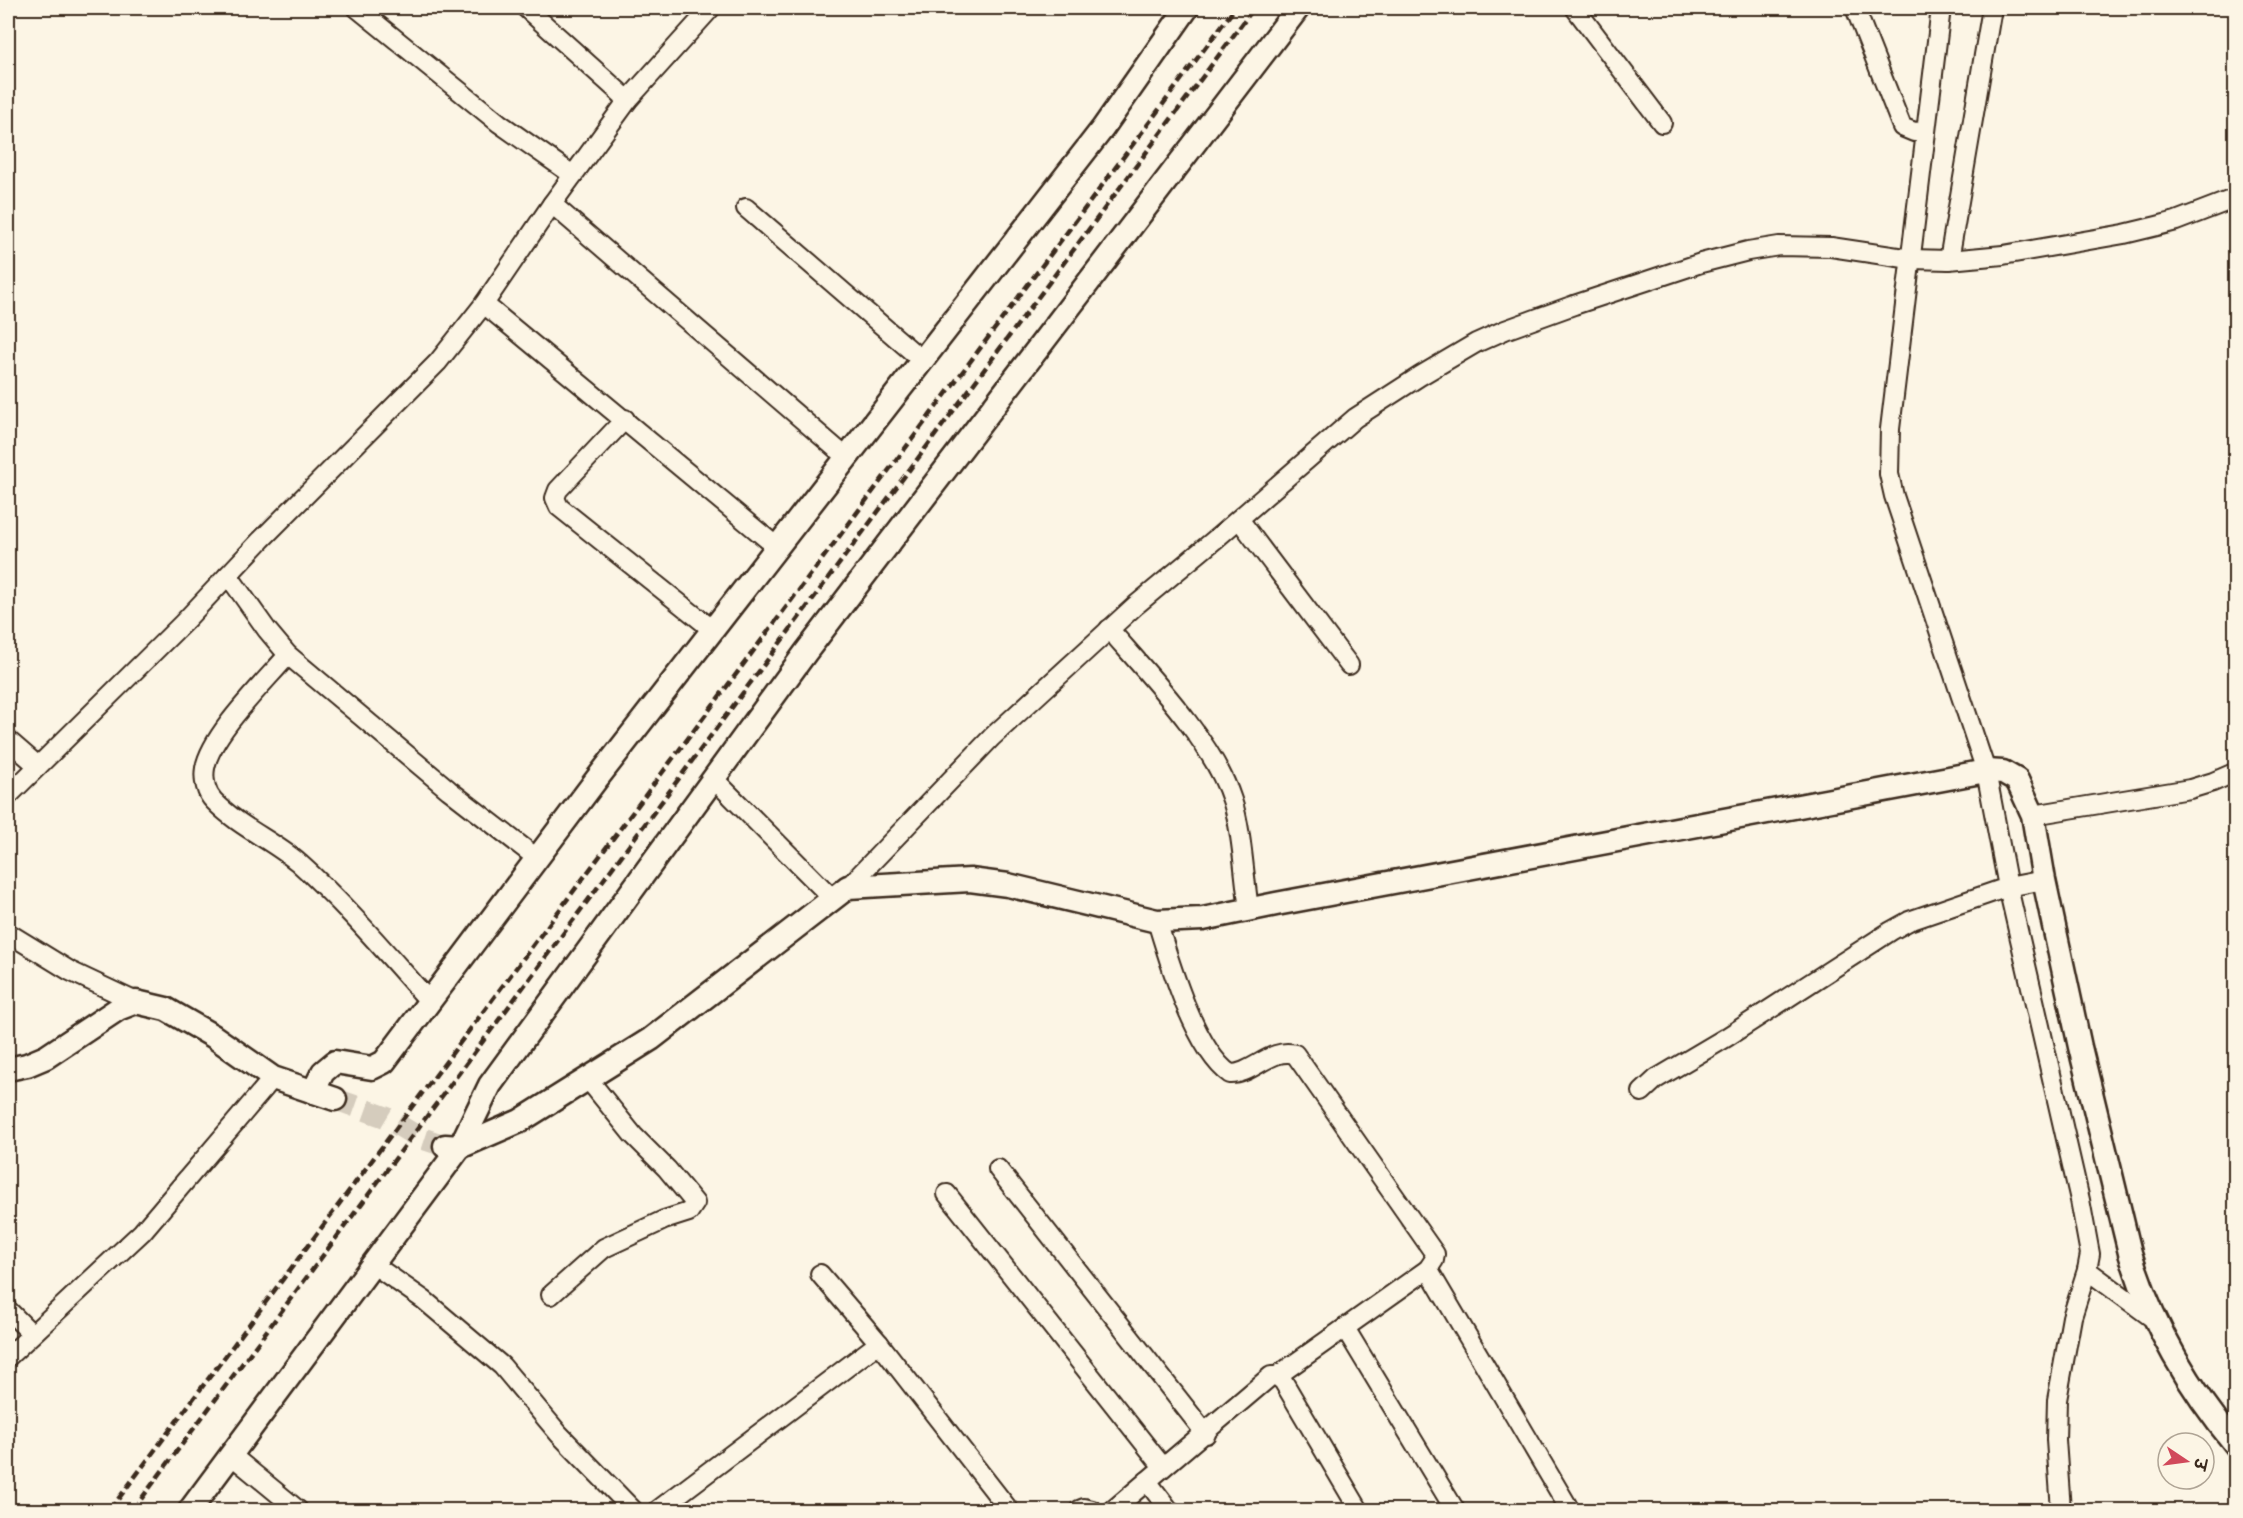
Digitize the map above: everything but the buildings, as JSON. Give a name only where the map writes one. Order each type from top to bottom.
[{"type":"street","points":[[357,8],[499,123],[573,175]]},
{"type":"street","points":[[526,8],[628,100]]},
{"type":"street","points":[[8,796],[183,623],[438,362],[484,304],[552,204],[628,100],[711,8]]},
{"type":"street","points":[[313,1092],[323,1072],[335,1062],[372,1068],[384,1062],[596,780],[1103,128],[1187,8]]},
{"type":"street","points":[[190,1510],[374,1265],[490,1085],[713,778],[820,633],[1298,8]]},
{"type":"street","points":[[1575,8],[1662,123]]},
{"type":"street","points":[[1855,8],[1902,127],[1914,132],[1926,131]]},
{"type":"street","points":[[1941,8],[1889,439],[1889,474],[1986,771],[2008,887],[2088,1236],[2090,1254],[2087,1270],[2072,1317],[2057,1400],[2056,1440],[2061,1510]]},
{"type":"street","points":[[1949,260],[1992,8]]},
{"type":"street","points":[[452,1147],[520,1121],[651,1039],[841,893],[992,736],[1109,629],[1355,418],[1476,343],[1505,330],[1701,263],[1748,251],[1779,246],[1831,247],[1911,259],[1949,260],[2003,255],[2124,234],[2176,221],[2235,198]]},
{"type":"street","points":[[552,204],[847,458]]},
{"type":"street","points":[[746,208],[923,361]]},
{"type":"street","points":[[484,304],[778,548]]},
{"type":"street","points":[[625,419],[558,490],[555,498],[559,507],[713,630]]},
{"type":"street","points":[[1239,519],[1349,665]]},
{"type":"street","points":[[228,575],[288,655],[449,790],[538,859]]},
{"type":"street","points":[[1109,629],[1174,705],[1224,779],[1233,802],[1249,909]]},
{"type":"street","points":[[288,655],[212,746],[205,768],[205,787],[213,800],[240,823],[274,844],[298,863],[339,903],[430,1002]]},
{"type":"street","points":[[8,740],[39,766]]},
{"type":"street","points":[[713,778],[841,893],[970,880],[1008,885],[1157,921],[1203,919],[1986,771],[2003,772],[2017,780],[2033,815],[2044,880],[2080,1047],[2138,1281],[2155,1320],[2183,1373],[2235,1445]]},
{"type":"street","points":[[2033,815],[2190,789],[2235,772]]},
{"type":"street","points":[[1642,1092],[1656,1079],[1891,931],[1919,918],[2008,887],[2044,880]]},
{"type":"street","points":[[1113,1510],[1206,1434],[1271,1376],[1277,1376],[1428,1269],[1435,1254],[1295,1054],[1287,1052],[1273,1056],[1238,1075],[1230,1074],[1217,1063],[1199,1031],[1172,972],[1157,921]]},
{"type":"street","points":[[8,933],[70,971],[136,1002],[166,1009],[213,1035],[273,1078],[335,1099]]},
{"type":"street","points":[[8,1069],[27,1065],[46,1057],[118,1009],[136,1002]]},
{"type":"street","points":[[8,1357],[142,1232],[273,1078]]},
{"type":"street","points":[[551,1295],[604,1248],[664,1220],[689,1212],[695,1203],[667,1169],[633,1135],[588,1079]]},
{"type":"street","points":[[998,1169],[1206,1434]]},
{"type":"street","points":[[946,1194],[1163,1467]]},
{"type":"street","points":[[374,1265],[424,1300],[502,1366],[559,1434],[633,1510]]},
{"type":"street","points":[[1428,1269],[1570,1510]]},
{"type":"street","points":[[2087,1270],[2155,1320]]},
{"type":"street","points":[[820,1274],[879,1343],[1009,1510]]},
{"type":"street","points":[[8,1310],[32,1334]]},
{"type":"street","points":[[1345,1328],[1455,1510]]},
{"type":"street","points":[[658,1510],[879,1343]]},
{"type":"street","points":[[1277,1376],[1283,1381],[1302,1410],[1359,1510]]},
{"type":"street","points":[[231,1455],[298,1510]]},
{"type":"street","points":[[1147,1481],[1169,1510]]},
{"type":"street","points":[[1079,1510],[1084,1508],[1092,1510]]},
{"type":"tunnel","points":[[335,1099],[385,1117],[418,1137],[445,1146]]},
{"type":"railway","points":[[110,1510],[1235,8]]},
{"type":"railway","points":[[133,1510],[1254,8]]}]
